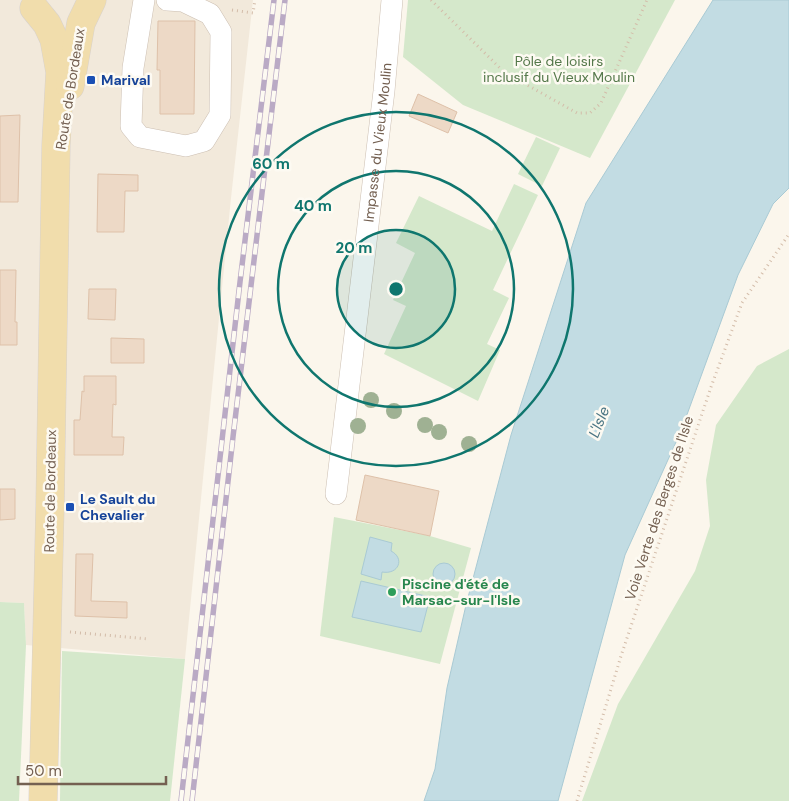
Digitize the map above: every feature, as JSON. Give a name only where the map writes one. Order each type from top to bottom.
[{"type":"main road","points":[[29,4],[50,13],[66,12],[82,6],[91,0]]},
{"type":"main road","name":"Route de Bordeaux","points":[[55,182],[77,37],[91,0]]},
{"type":"main road","name":"Route de Bordeaux","points":[[29,4],[47,24],[54,39],[60,72],[55,182],[43,801]]},
{"type":"street","points":[[144,0],[133,68],[131,126],[140,137],[186,146],[204,141],[220,115],[221,32],[210,14],[183,2],[167,0]]},
{"type":"street","name":"Impasse du Vieux Moulin","points":[[336,494],[384,91],[392,0]]},
{"type":"path","points":[[228,10],[254,13],[255,0]]},
{"type":"path","points":[[431,0],[504,72],[559,101],[577,113],[590,113],[601,103],[647,0]]},
{"type":"path","name":"Voie Verte des Berges de l'Isle","points":[[577,801],[621,656],[711,387],[742,303],[789,234]]},
{"type":"path","points":[[46,630],[149,639]]},
{"type":"shaded area","points":[[0,0],[253,0],[231,198],[185,659],[26,645],[24,603],[0,602]]},
{"type":"green space","name":"Pôle de loisirs inclusif du Vieux Moulin","points":[[408,0],[675,0],[590,158],[463,105],[403,57]]},
{"type":"green space","points":[[536,137],[560,148],[542,186],[518,174]]},
{"type":"green space","points":[[514,184],[538,195],[493,290],[509,298],[487,344],[500,350],[478,401],[384,354],[406,306],[393,300],[415,253],[396,243],[419,196],[492,231]]},
{"type":"green space","points":[[789,349],[789,801],[582,801],[618,704],[695,571],[710,526],[706,480],[716,425],[757,366]]},
{"type":"green space","name":"Piscine d'été de Marsac-sur-l'Isle","points":[[334,517],[430,536],[471,548],[440,664],[320,636]]},
{"type":"green space","points":[[0,602],[24,603],[26,645],[19,801],[0,801]]},
{"type":"green space","points":[[62,651],[185,659],[170,801],[60,801]]},
{"type":"water","name":"L'Isle","points":[[713,0],[789,0],[789,188],[773,204],[738,275],[681,431],[625,555],[558,801],[424,801],[435,769],[447,688],[466,605],[511,435],[586,203]]},
{"type":"water","points":[[370,537],[392,543],[391,551],[398,558],[399,562],[396,569],[382,572],[381,580],[361,574]]},
{"type":"water","points":[[444,563],[452,566],[455,574],[452,582],[444,585],[436,582],[433,574],[436,566]]},
{"type":"water","points":[[361,581],[430,597],[421,632],[352,617]]},
{"type":"building","points":[[158,21],[195,21],[194,114],[160,114],[160,70],[157,70]]},
{"type":"building","points":[[418,94],[457,112],[448,133],[409,116]]},
{"type":"building","points":[[20,115],[18,202],[0,202],[0,116]]},
{"type":"building","points":[[98,174],[138,175],[138,191],[125,191],[124,232],[97,232]]},
{"type":"building","points":[[0,270],[16,270],[15,322],[17,322],[17,345],[0,345]]},
{"type":"building","points":[[89,289],[116,289],[115,320],[88,319]]},
{"type":"building","points":[[111,338],[144,339],[144,363],[111,363]]},
{"type":"building","points":[[84,376],[116,376],[116,405],[113,404],[112,437],[124,437],[123,455],[74,455],[74,420],[80,420]]},
{"type":"building","points":[[365,475],[439,491],[430,536],[356,520]]},
{"type":"building","points":[[0,489],[15,489],[15,519],[0,520]]},
{"type":"building","points":[[76,554],[93,554],[91,601],[127,602],[127,618],[75,616]]},
{"type":"railway","points":[[181,801],[274,0]]},
{"type":"railway","points":[[192,801],[285,0]]},
{"type":"place","name":"Marival","points":[[91,80]]},
{"type":"place","name":"Le Sault du Chevalier","points":[[70,507]]},
{"type":"place","name":"Piscine d'été de Marsac-sur-l'Isle","points":[[392,592]]}]
